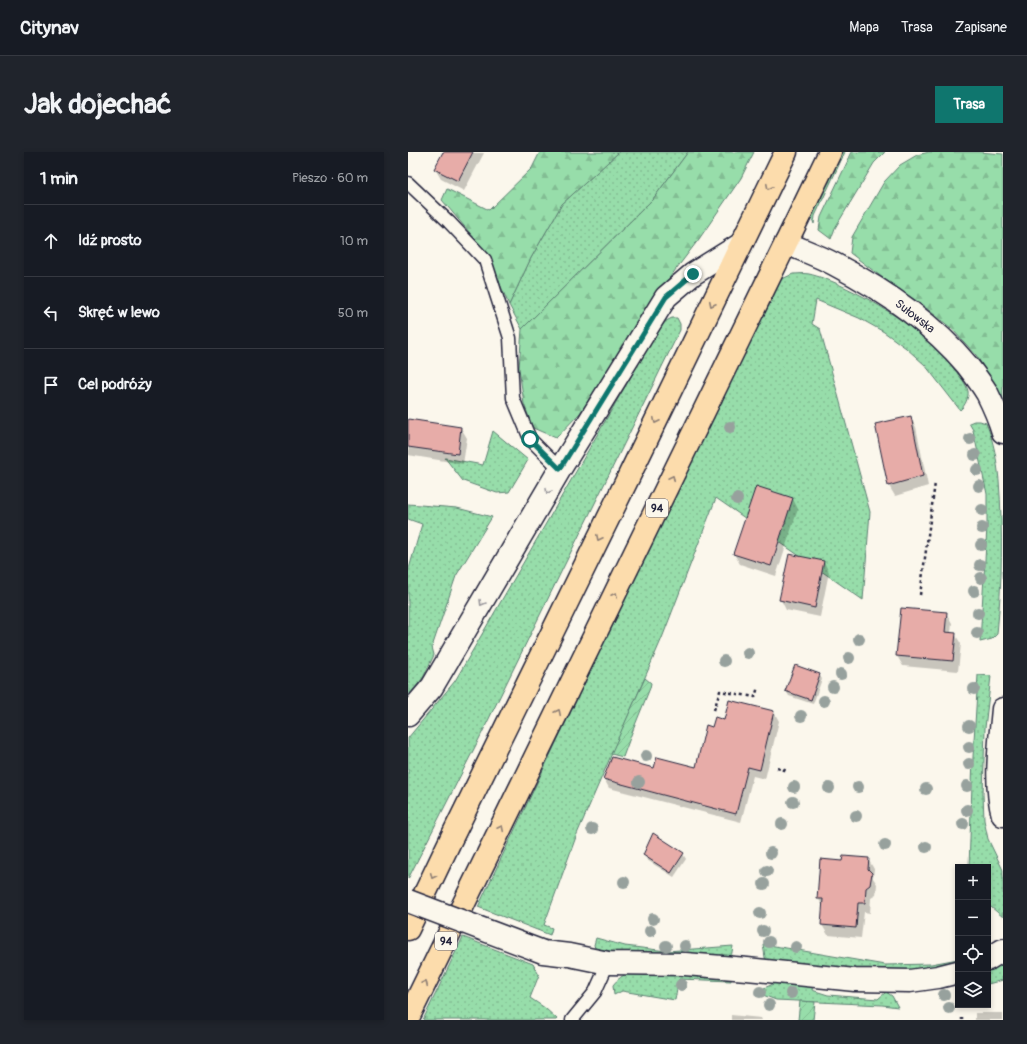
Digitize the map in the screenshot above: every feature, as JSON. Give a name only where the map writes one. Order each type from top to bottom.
[{"type":"main road","points":[[408,929],[786,152]]},
{"type":"main road","name":"94","points":[[408,1018],[830,152]]},
{"type":"street","name":"Sułowska","points":[[786,243],[833,263],[872,285],[900,303],[932,329],[956,352],[978,380],[992,404],[1003,432]]},
{"type":"street","points":[[408,715],[432,687],[560,469],[666,297],[693,274],[741,244]]},
{"type":"street","points":[[1003,709],[998,776],[1003,815]]},
{"type":"street","points":[[408,901],[544,952],[569,955],[608,963],[685,964],[855,980],[910,981],[955,973]]},
{"type":"street","points":[[991,957],[1003,950]]},
{"type":"lane","points":[[408,183],[485,260],[510,338],[512,398],[530,439],[560,469]]},
{"type":"lane","points":[[572,1020],[594,992],[608,963]]},
{"type":"path","points":[[920,595],[936,483]]},
{"type":"path","points":[[714,710],[720,691],[754,697],[758,687]]},
{"type":"path","points":[[777,768],[788,771]]},
{"type":"green space","points":[[540,152],[619,152],[562,204],[531,258],[509,305],[486,252],[442,200],[447,189],[489,210],[532,168]]},
{"type":"green space","points":[[619,152],[688,152],[653,199],[522,329],[509,305],[531,258],[562,204]]},
{"type":"green space","points":[[688,152],[754,152],[741,178],[699,239],[667,281],[580,413],[556,438],[533,428],[524,404],[519,368],[522,329],[653,199]]},
{"type":"green space","points":[[838,152],[845,152],[815,216],[814,224],[811,216]]},
{"type":"green space","points":[[852,152],[885,152],[874,163],[835,228],[831,239],[819,230],[821,217]]},
{"type":"green space","points":[[929,152],[979,152],[1003,154],[1003,400],[976,355],[951,328],[921,304],[850,253],[852,237],[884,182],[900,165],[917,155]]},
{"type":"green space","points":[[793,274],[809,274],[837,283],[872,301],[917,332],[931,344],[955,370],[966,385],[968,396],[965,404],[960,410],[925,365],[906,348],[884,332],[859,318],[816,300],[812,324],[820,329],[870,512],[863,600],[716,498],[662,638],[577,834],[544,925],[552,928],[550,935],[478,907],[773,286],[782,279]]},
{"type":"green space","points":[[672,318],[677,318],[680,324],[680,330],[480,737],[408,879],[408,738],[455,681],[656,333],[666,321]]},
{"type":"green space","points":[[974,421],[986,423],[993,444],[999,480],[1001,519],[1001,577],[997,634],[992,639],[980,642],[987,527],[987,494],[973,430],[969,423]]},
{"type":"green space","points":[[493,431],[528,460],[509,492],[497,493],[463,481],[445,458],[483,465]]},
{"type":"green space","points":[[408,504],[457,508],[492,517],[456,576],[432,647],[434,655],[423,678],[408,696],[408,572],[422,524],[408,519]]},
{"type":"green space","points":[[978,675],[991,676],[985,728],[983,794],[984,820],[988,839],[1003,870],[1003,917],[991,907],[991,864],[969,864]]},
{"type":"green space","points":[[645,678],[651,683],[650,688],[623,757],[611,754]]},
{"type":"green space","points":[[463,937],[533,964],[539,975],[530,998],[545,1008],[557,1019],[423,1020]]},
{"type":"green space","points":[[596,938],[625,946],[667,951],[733,946],[731,958],[663,956],[629,954],[595,948],[594,945]]},
{"type":"green space","points":[[763,944],[885,965],[931,964],[955,960],[955,966],[911,972],[766,964]]},
{"type":"green space","points":[[1003,963],[1003,980],[991,983],[991,969]]},
{"type":"green space","points":[[630,973],[731,977],[731,981],[679,979],[675,1000],[622,991],[614,995],[613,985],[620,978]]},
{"type":"green space","points":[[780,981],[813,985],[812,990],[828,995],[878,999],[886,992],[892,996],[898,1007],[776,1000],[755,992]]},
{"type":"green space","points":[[800,1001],[815,1002],[813,1020],[798,1020]]},
{"type":"building","points":[[443,152],[473,152],[458,181],[434,169]]},
{"type":"building","points":[[911,416],[923,476],[888,486],[875,424]]},
{"type":"building","points":[[408,419],[461,427],[458,454],[408,447]]},
{"type":"building","points":[[756,486],[793,498],[771,566],[733,554]]},
{"type":"building","points":[[789,554],[824,561],[815,608],[779,600]]},
{"type":"building","points":[[901,608],[947,612],[945,632],[956,633],[953,661],[896,656]]},
{"type":"building","points":[[795,665],[820,674],[811,700],[785,691]]},
{"type":"building","points":[[729,700],[774,711],[760,770],[748,767],[736,814],[603,779],[612,757],[654,768],[657,757],[696,767],[706,725],[712,727],[715,717],[724,720]]},
{"type":"building","points":[[653,833],[684,853],[671,873],[643,855]]},
{"type":"building","points":[[843,856],[869,858],[868,869],[872,873],[870,885],[866,888],[865,903],[858,903],[856,928],[821,925],[823,899],[817,899],[820,859],[842,861]]},
{"type":"route","points":[[530,439],[560,469],[666,297],[693,274]]}]
